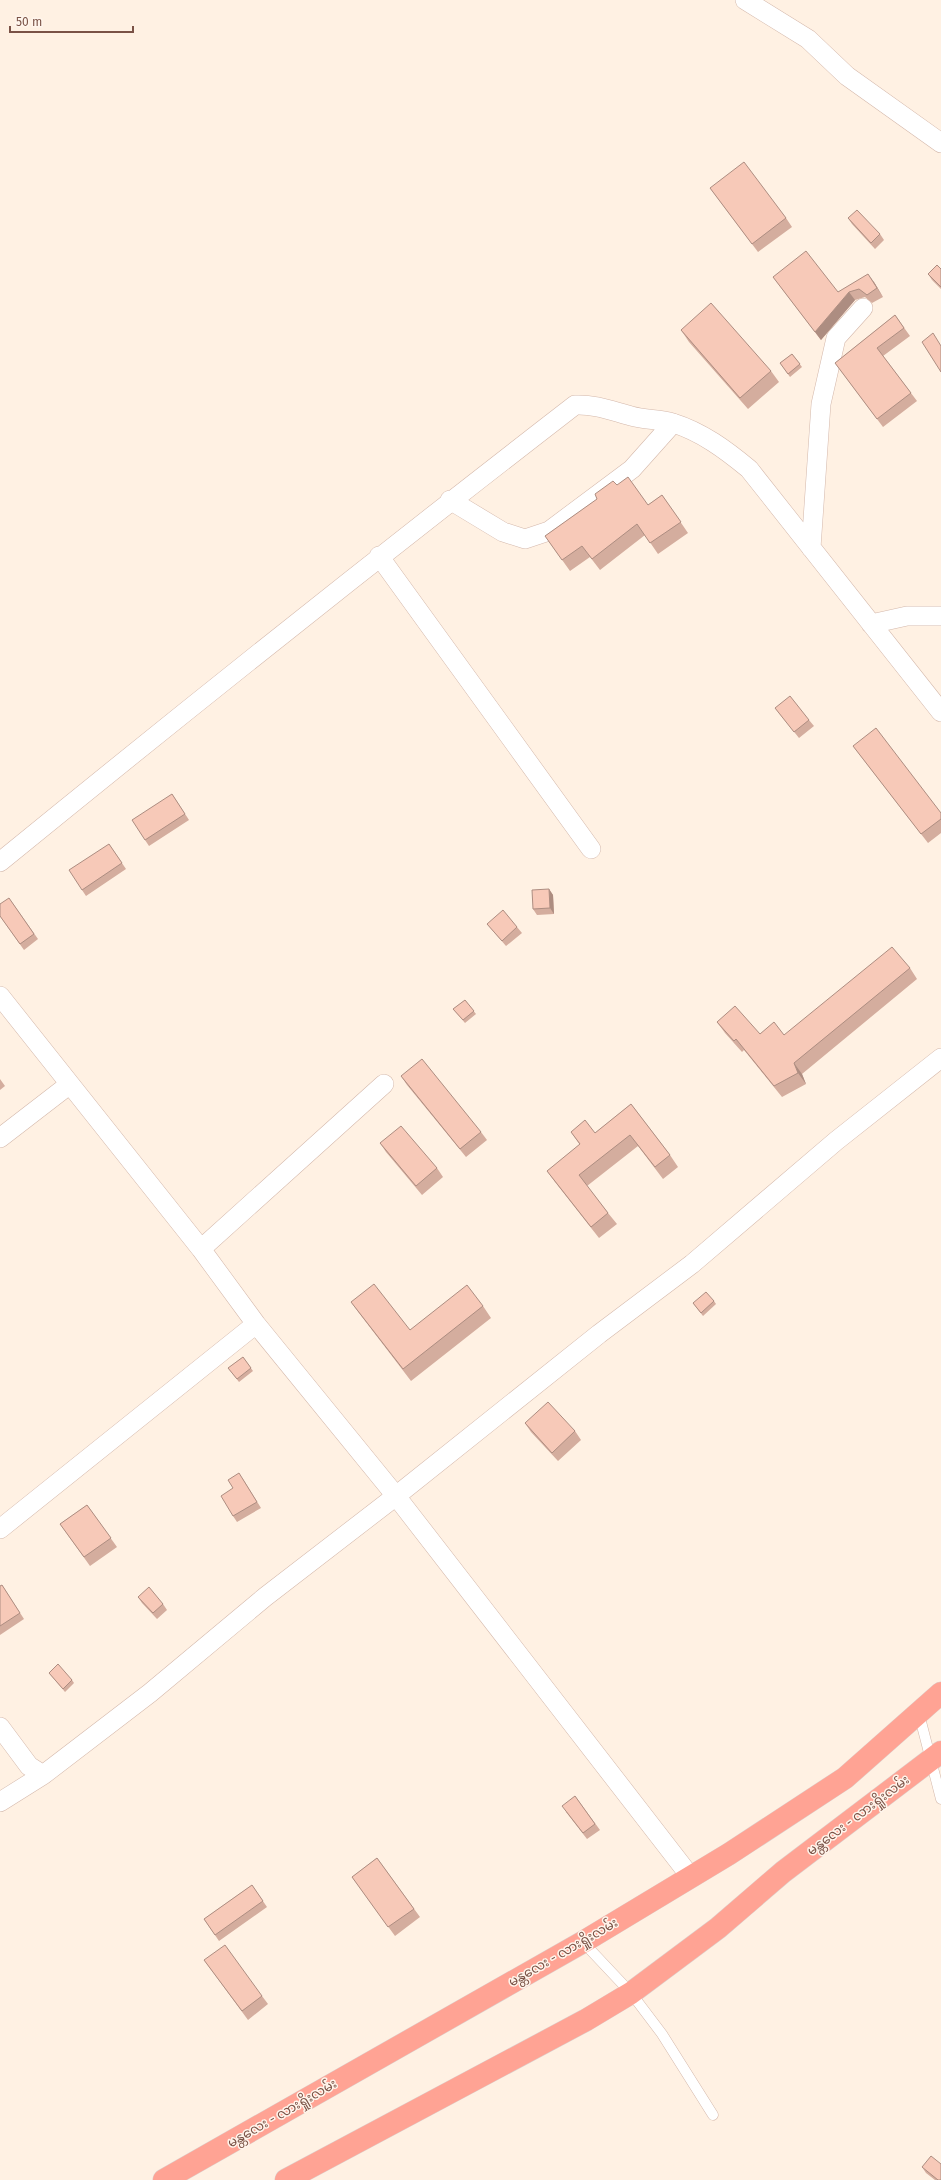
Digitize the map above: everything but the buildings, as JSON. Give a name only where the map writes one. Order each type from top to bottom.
[{"type":"highway","name":"မန္တလေး - လားရှိုးလမ်း","points":[[164,2180],[583,1942],[728,1854],[845,1778],[941,1693]]},
{"type":"highway","name":"မန္တလေး - လားရှိုးလမ်း","points":[[286,2180],[586,2020],[631,1993],[718,1928],[784,1872],[936,1756]]},
{"type":"street","points":[[745,0],[808,39],[847,76],[941,143]]},
{"type":"street","points":[[811,548],[821,404],[836,338],[863,308]]},
{"type":"street","points":[[0,862],[214,687],[450,500],[575,405],[589,404],[632,416],[672,423],[695,432],[725,449],[749,469],[941,712]]},
{"type":"street","points":[[450,500],[503,532],[525,539],[549,531],[632,469],[672,423]]},
{"type":"street","points":[[379,556],[591,849]]},
{"type":"street","points":[[871,624],[907,616],[941,616]]},
{"type":"street","points":[[0,996],[201,1249],[256,1324],[396,1496],[690,1876]]},
{"type":"street","points":[[0,1802],[43,1775],[150,1693],[265,1597],[396,1496],[574,1354],[692,1264],[836,1141],[941,1058]]},
{"type":"street","points":[[0,1138],[70,1084]]},
{"type":"street","points":[[201,1249],[384,1084]]},
{"type":"street","points":[[0,1529],[256,1324]]},
{"type":"street","points":[[0,1727],[29,1766],[43,1775]]},
{"type":"lane","points":[[918,1714],[936,1756],[941,1799]]},
{"type":"lane","points":[[583,1942],[631,1993],[662,2034],[713,2116]]}]
